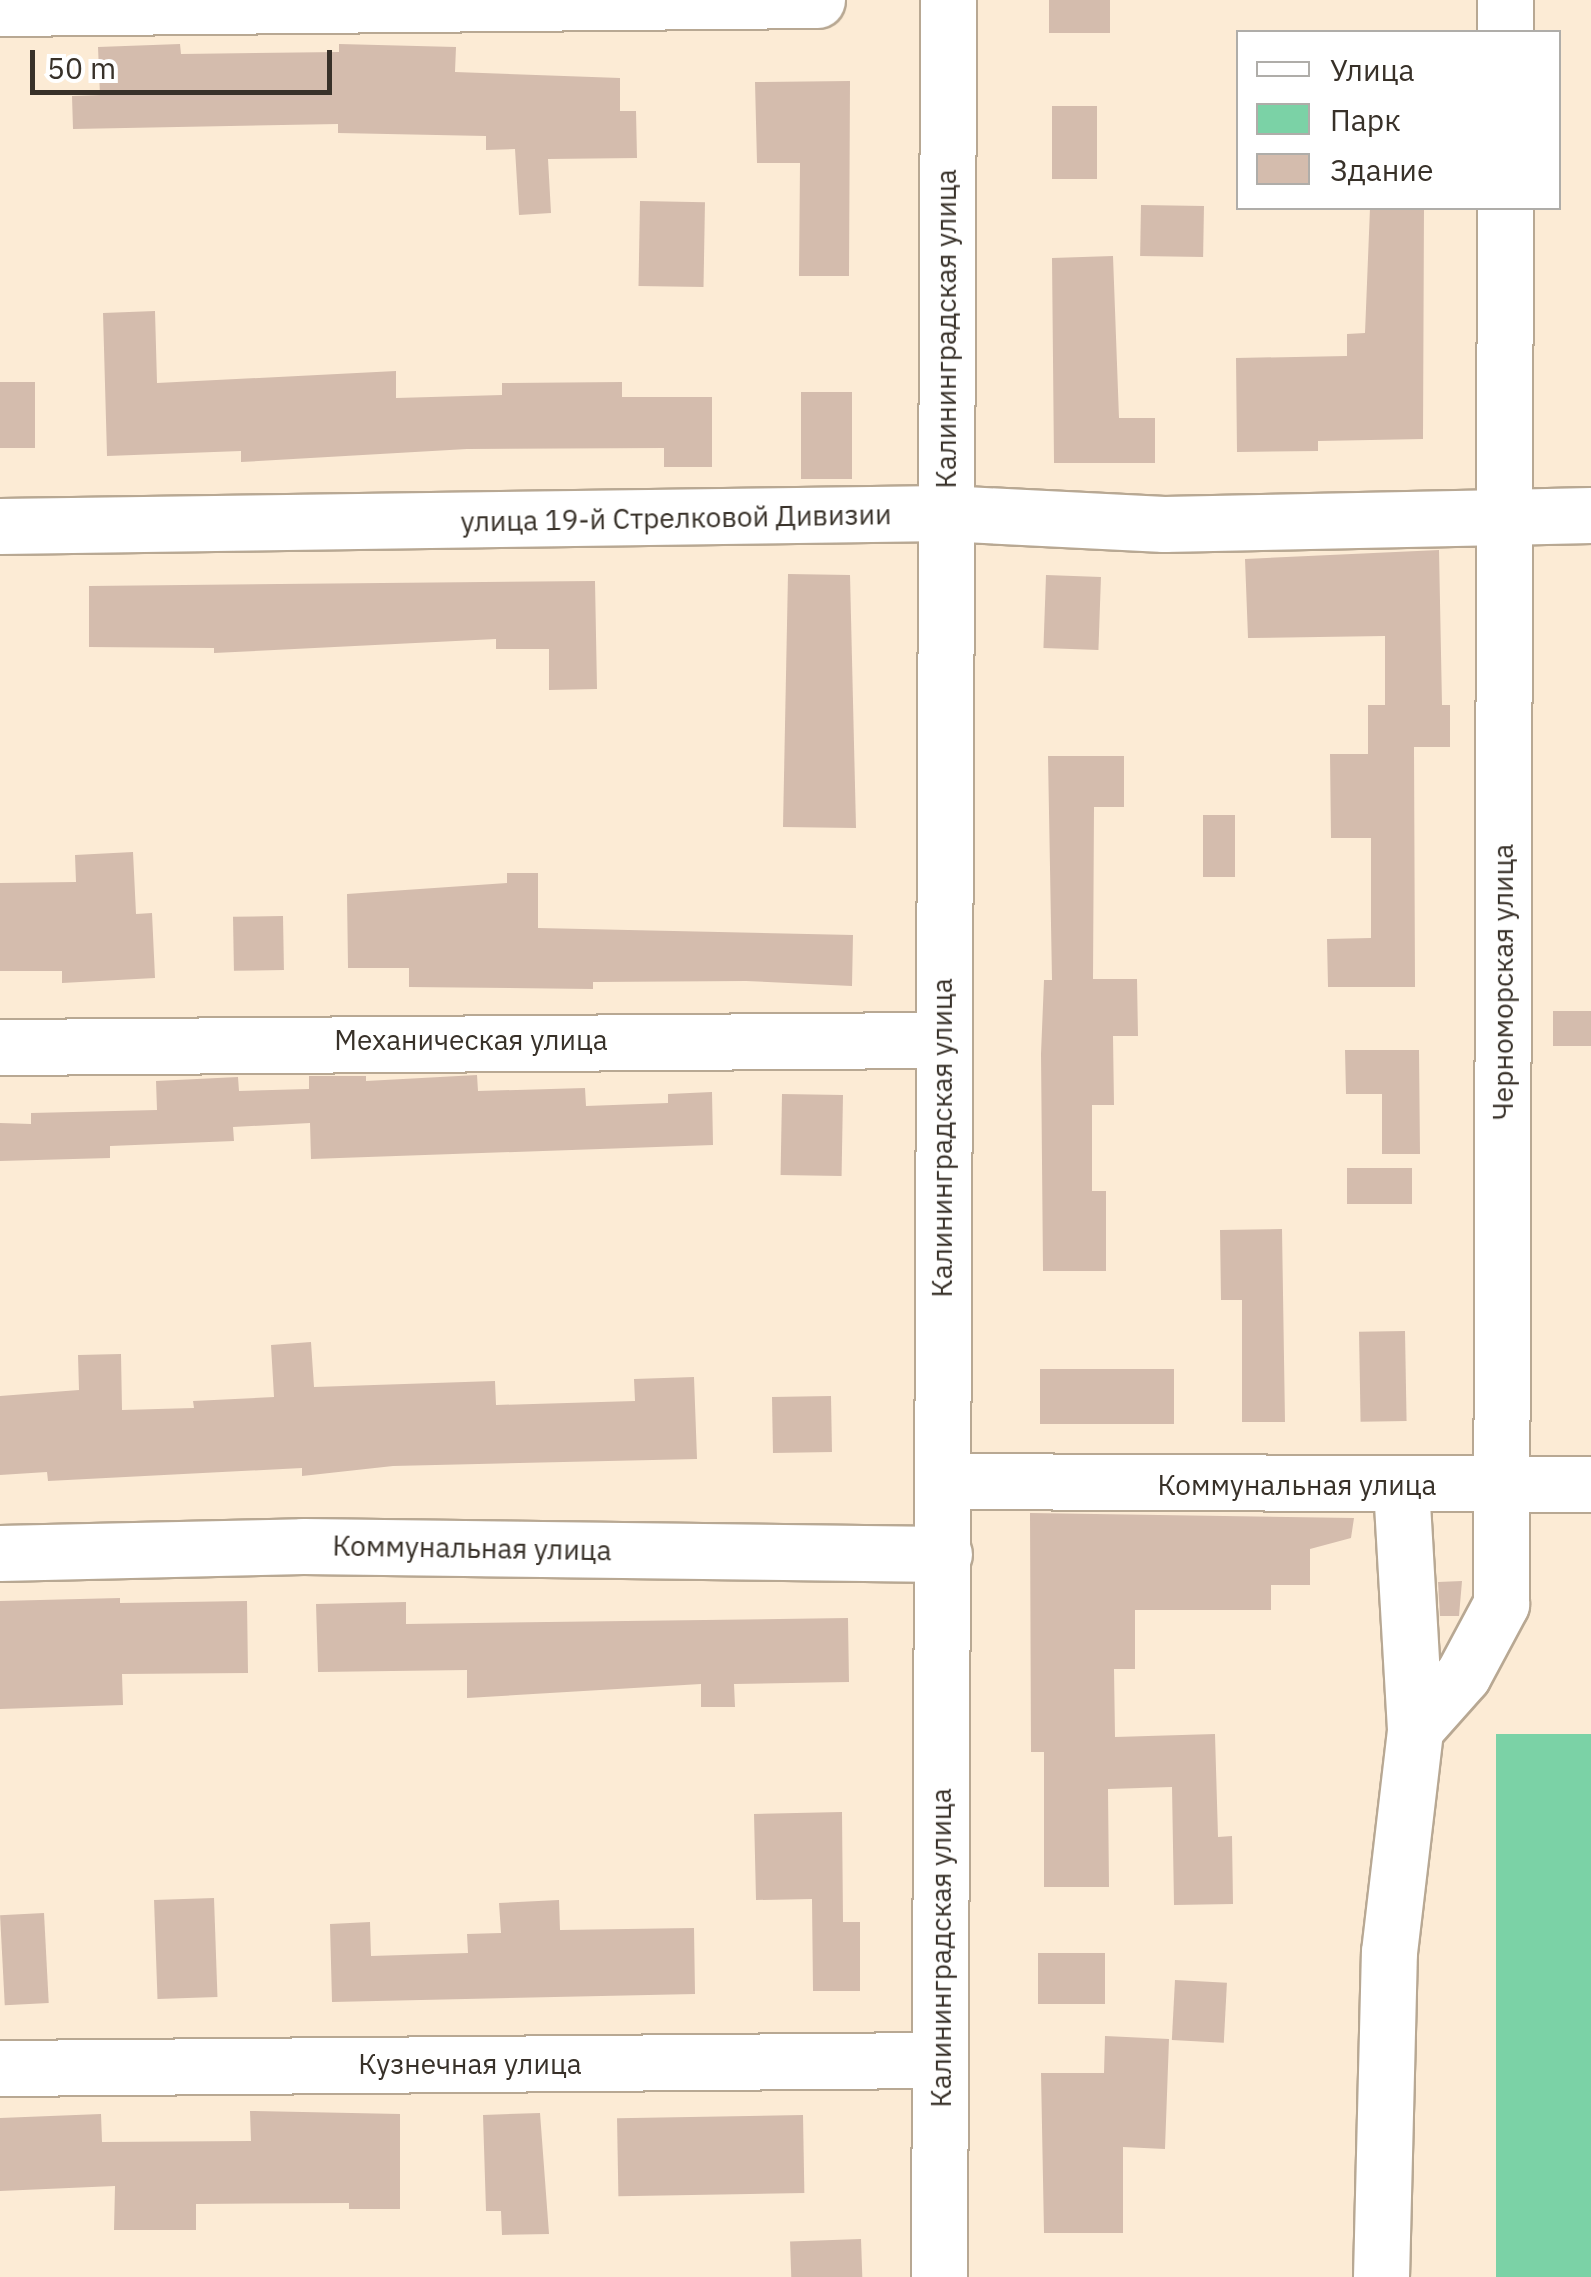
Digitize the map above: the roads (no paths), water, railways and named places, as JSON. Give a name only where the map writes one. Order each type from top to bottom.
[{"type":"street","points":[[0,8],[817,0]]},
{"type":"street","name":"Калининградская улица","points":[[939,2277],[948,0]]},
{"type":"street","points":[[1505,0],[1505,30]]},
{"type":"street","name":"Черноморская улица","points":[[1416,1729],[1463,1675],[1502,1604],[1505,210]]},
{"type":"street","name":"улица 19-й Стрелковой Дивизии","points":[[0,526],[946,514],[1164,524],[1591,515]]},
{"type":"street","name":"Механическая улица","points":[[0,1046],[941,1040]]},
{"type":"street","name":"Коммунальная улица","points":[[944,1480],[1401,1488],[1591,1484]]},
{"type":"street","points":[[1381,2277],[1389,1952],[1416,1729],[1401,1488]]},
{"type":"street","name":"Коммунальная улица","points":[[0,1552],[303,1546],[944,1554]]},
{"type":"street","name":"Кузнечная улица","points":[[0,2068],[940,2060]]}]
